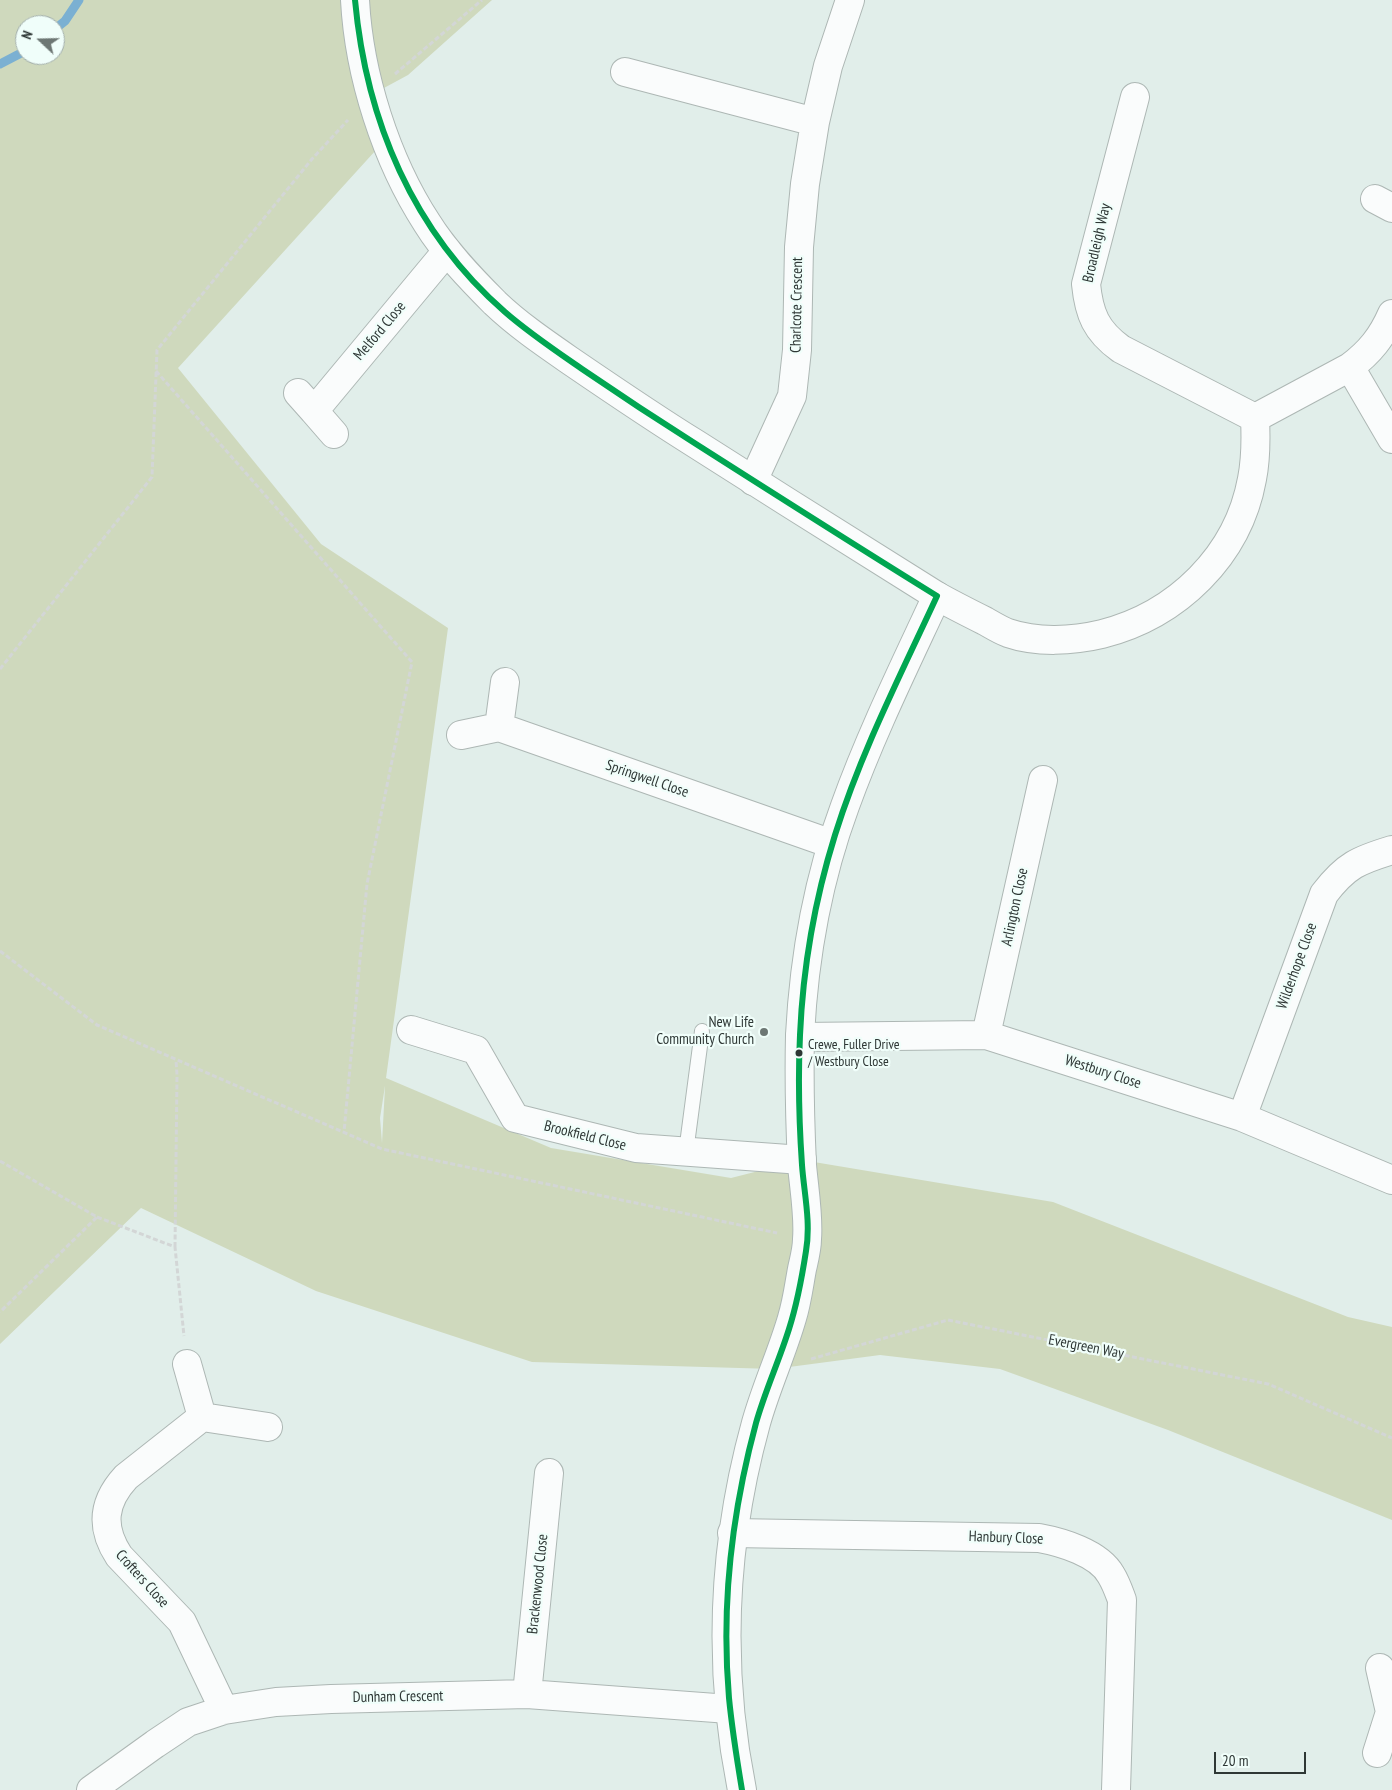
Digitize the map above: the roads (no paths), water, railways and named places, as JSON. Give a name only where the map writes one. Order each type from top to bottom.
[{"type":"street","points":[[355,0],[362,53],[371,95],[404,183],[427,223],[447,251],[496,304],[548,346],[631,403],[937,596],[1008,633],[1035,638],[1063,639],[1091,636],[1118,630],[1143,620],[1167,606],[1192,587],[1213,564],[1230,538],[1244,510],[1252,480],[1256,450],[1255,418],[1350,367],[1364,357],[1376,345],[1392,314]]},
{"type":"street","name":"Charlcote Crescent","points":[[753,481],[792,396],[798,350],[799,247],[805,184],[815,122],[828,66],[850,0]]},
{"type":"street","points":[[625,72],[815,122]]},
{"type":"street","name":"Broadleigh Way","points":[[1134,97],[1086,284],[1088,302],[1093,318],[1110,340],[1121,348],[1255,418]]},
{"type":"street","name":"Melford Close","points":[[334,434],[306,402],[447,251]]},
{"type":"street","points":[[1350,367],[1392,439]]},
{"type":"street","points":[[742,1790],[729,1709],[726,1663],[726,1617],[732,1533],[757,1420],[793,1316],[808,1239],[802,1160],[800,1036],[810,939],[832,844],[845,804],[886,705],[937,596]]},
{"type":"street","points":[[461,735],[499,727],[505,682]]},
{"type":"street","name":"Springwell Close","points":[[499,727],[832,844]]},
{"type":"street","name":"Arlington Close","points":[[986,1035],[1043,780]]},
{"type":"street","name":"Wilderhope Close","points":[[1242,1117],[1324,894],[1335,879],[1347,868],[1362,859],[1392,850]]},
{"type":"street","name":"Brookfield Close","points":[[411,1030],[476,1050],[515,1118],[636,1148],[802,1160]]},
{"type":"street","name":"Westbury Close","points":[[800,1036],[986,1035],[1242,1117],[1392,1180]]},
{"type":"street","points":[[187,1364],[202,1418],[268,1427]]},
{"type":"street","name":"Crofters Close","points":[[202,1418],[126,1477],[116,1488],[109,1501],[106,1516],[107,1530],[111,1544],[119,1556],[182,1622],[224,1710]]},
{"type":"street","name":"Brackenwood Close","points":[[527,1694],[549,1473]]},
{"type":"street","name":"Hanbury Close","points":[[732,1533],[1039,1538],[1060,1542],[1081,1550],[1097,1560],[1111,1573],[1122,1600],[1116,1790]]},
{"type":"street","points":[[1377,1753],[1391,1712],[1380,1668]]},
{"type":"street","name":"Dunham Crescent","points":[[91,1790],[188,1722],[224,1710],[276,1702],[527,1694],[729,1709]]},
{"type":"lane","points":[[686,1152],[702,1031]]},
{"type":"waterway","points":[[65,21],[79,0]]},
{"type":"waterway","points":[[0,64],[15,56]]},
{"type":"place","name":"New Life Community Church","points":[[764,1032]]},
{"type":"place","name":"Crewe, Fuller Drive / Westbury Close","points":[[799,1053]]}]
